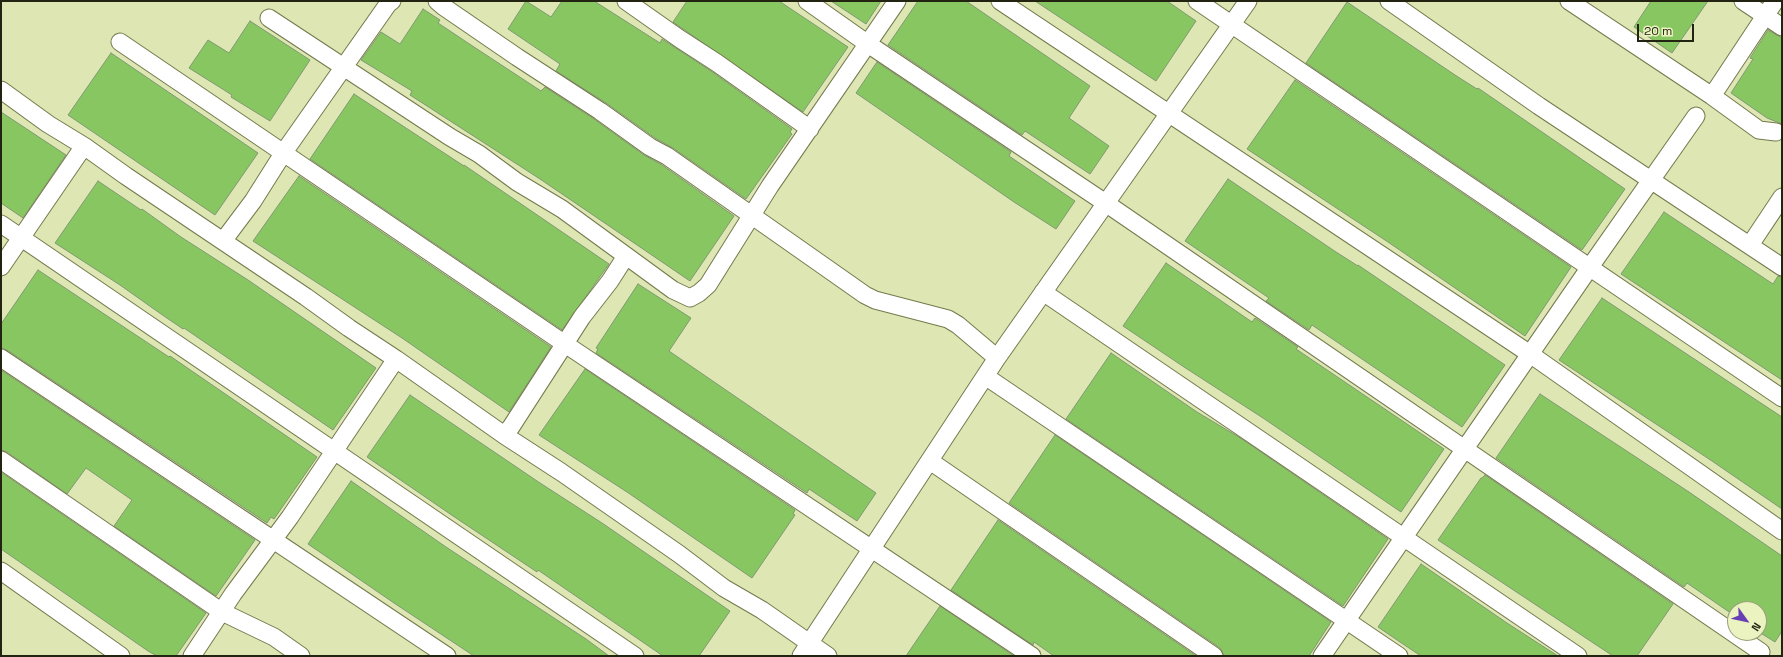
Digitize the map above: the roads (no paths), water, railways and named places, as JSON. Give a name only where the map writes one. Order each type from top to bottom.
[{"type":"street","points":[[223,241],[344,66],[388,4],[392,1]]},
{"type":"street","points":[[437,1],[444,8],[600,111],[650,147],[667,156],[865,295],[875,300],[948,319],[958,325],[997,358]]},
{"type":"street","points":[[626,1],[680,39],[718,62],[810,129]]},
{"type":"street","points":[[807,1],[868,44],[1107,204],[1761,652]]},
{"type":"street","points":[[269,18],[450,137],[497,166],[517,182],[562,209],[673,290],[690,298],[699,293],[708,285],[770,186],[810,129],[833,92],[897,1]]},
{"type":"street","points":[[1000,1],[1530,354],[1782,531]]},
{"type":"street","points":[[1197,1],[1782,398]]},
{"type":"street","points":[[805,650],[997,358],[1107,204],[1248,1]]},
{"type":"street","points":[[1389,1],[1539,106],[1782,267]]},
{"type":"street","points":[[1569,1],[1712,96],[1760,130],[1776,132]]},
{"type":"street","points":[[1743,1],[1782,27]]},
{"type":"street","points":[[1712,96],[1775,1]]},
{"type":"street","points":[[120,42],[565,344],[873,548],[1032,656]]},
{"type":"street","points":[[1,90],[48,124],[84,146],[396,359],[504,435],[562,472],[679,554],[724,588],[762,610],[805,650],[828,656]]},
{"type":"street","points":[[1322,656],[1696,116]]},
{"type":"street","points":[[1,268],[84,146]]},
{"type":"street","points":[[1750,245],[1782,197]]},
{"type":"street","points":[[1,224],[635,656]]},
{"type":"street","points":[[504,435],[511,427],[582,317],[626,256]]},
{"type":"street","points":[[1043,292],[1578,656]]},
{"type":"street","points":[[1,358],[272,541],[447,656]]},
{"type":"street","points":[[192,656],[396,359]]},
{"type":"street","points":[[985,376],[1346,622],[1399,656]]},
{"type":"street","points":[[1,460],[222,612],[274,637],[293,654]]},
{"type":"street","points":[[930,461],[1214,656]]},
{"type":"street","points":[[1,571],[121,656]]}]
